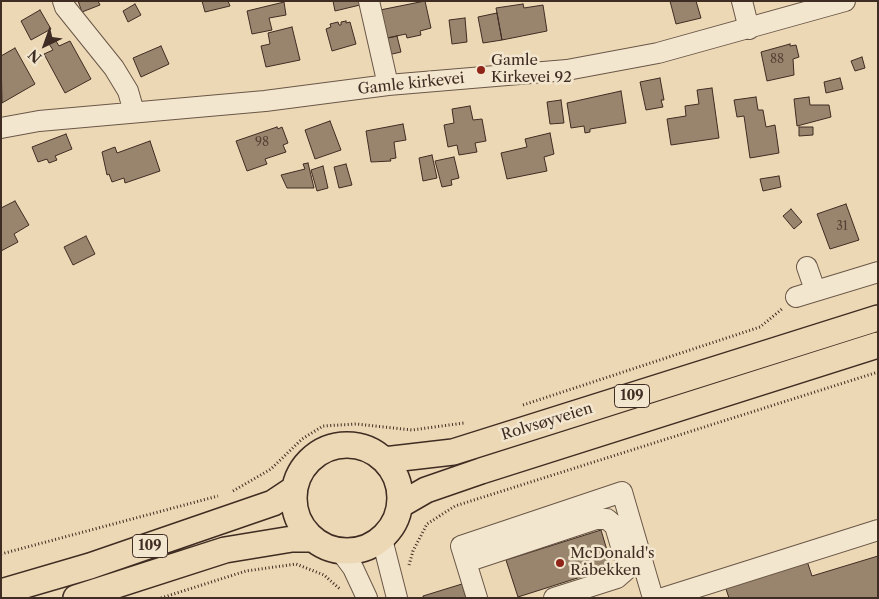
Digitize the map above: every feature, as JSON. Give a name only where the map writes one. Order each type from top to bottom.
[{"type":"main road","name":"Rolvsøyveien","points":[[384,460],[452,452],[878,318]]},
{"type":"main road","name":"Rolvsøyveien","points":[[400,505],[426,490],[481,471],[878,345]]},
{"type":"main road","name":"109","points":[[341,552],[326,547],[312,539],[300,525],[294,507],[294,488],[301,470],[314,456],[330,447],[350,444],[368,449],[384,460],[397,480],[400,505],[394,524],[382,539]]},
{"type":"main road","name":"109","points":[[1,592],[90,566],[273,504],[294,488]]},
{"type":"main road","name":"109","points":[[76,598],[225,550],[292,540],[312,539]]},
{"type":"main road","points":[[341,552],[363,549],[382,539]]},
{"type":"street","points":[[63,1],[65,8],[114,68],[128,91],[134,112]]},
{"type":"street","points":[[369,1],[388,85]]},
{"type":"street","points":[[742,1],[748,29]]},
{"type":"street","name":"Gamle kirkevei","points":[[1,128],[39,121],[265,101],[388,85],[567,70],[658,53],[845,1]]},
{"type":"street","points":[[807,267],[806,294],[878,272]]},
{"type":"street","points":[[477,598],[461,546],[622,492],[653,598]]},
{"type":"street","points":[[466,562],[596,519],[607,519],[615,526],[625,560],[624,571],[617,578],[554,598]]},
{"type":"street","points":[[663,598],[878,530]]},
{"type":"street","points":[[382,539],[395,590]]},
{"type":"street","points":[[341,552],[353,568],[366,594]]},
{"type":"path","points":[[520,405],[760,327],[806,294]]},
{"type":"path","points":[[395,590],[406,578],[414,551],[427,524],[455,506],[878,372]]},
{"type":"path","points":[[231,493],[271,469],[302,439],[323,426],[356,424],[412,430],[465,423]]},
{"type":"path","points":[[1,554],[221,496]]},
{"type":"path","points":[[161,598],[246,571],[296,564],[324,575],[349,597],[366,594]]},
{"type":"building","points":[[78,1],[98,1],[100,5],[82,12]]},
{"type":"building","points":[[202,1],[228,1],[230,6],[205,12]]},
{"type":"building","points":[[333,1],[359,1],[360,5],[335,11]]},
{"type":"building","points":[[425,1],[431,28],[420,31],[421,35],[407,38],[406,34],[387,38],[380,10]]},
{"type":"building","points":[[670,1],[696,1],[701,18],[676,24]]},
{"type":"building","points":[[284,2],[286,15],[269,18],[272,30],[252,34],[247,11]]},
{"type":"building","points":[[135,4],[141,15],[128,22],[123,11]]},
{"type":"building","points":[[523,4],[524,8],[543,5],[547,31],[502,40],[496,8]]},
{"type":"building","points":[[40,10],[51,29],[31,40],[21,21]]},
{"type":"building","points":[[497,13],[502,40],[483,43],[478,17]]},
{"type":"building","points":[[465,18],[467,42],[452,44],[449,20]]},
{"type":"building","points":[[346,21],[346,23],[350,22],[356,44],[332,51],[326,29],[331,27],[330,24],[338,22],[341,25],[341,22]]},
{"type":"building","points":[[292,27],[300,60],[266,67],[261,46],[270,44],[268,33]]},
{"type":"building","points":[[397,36],[401,52],[388,55],[384,39]]},
{"type":"building","points":[[56,41],[59,46],[70,41],[91,79],[65,93],[44,54],[53,50],[49,44]]},
{"type":"building","points":[[790,44],[790,46],[796,45],[799,57],[793,59],[794,75],[767,81],[761,52]]},
{"type":"building","points":[[161,46],[169,64],[141,77],[133,58]]},
{"type":"building","points":[[15,48],[35,84],[2,103],[1,56]]},
{"type":"building","points":[[862,57],[865,68],[855,71],[851,61]]},
{"type":"building","points":[[660,78],[664,100],[661,100],[663,107],[646,110],[640,82]]},
{"type":"building","points":[[840,78],[843,89],[826,93],[824,82]]},
{"type":"building","points":[[712,88],[719,138],[671,145],[667,119],[686,116],[685,106],[699,104],[697,90]]},
{"type":"building","points":[[621,91],[626,123],[590,129],[590,132],[585,133],[584,126],[571,128],[567,103]]},
{"type":"building","points":[[756,97],[758,110],[763,110],[766,127],[775,125],[779,153],[750,158],[744,116],[737,117],[734,100]]},
{"type":"building","points":[[809,97],[810,105],[829,105],[831,117],[797,126],[794,99]]},
{"type":"building","points":[[561,100],[564,123],[550,124],[547,102]]},
{"type":"building","points":[[470,106],[473,120],[482,119],[486,141],[475,143],[477,152],[459,155],[457,145],[448,147],[444,125],[454,123],[452,109]]},
{"type":"building","points":[[330,121],[341,150],[315,159],[305,130]]},
{"type":"building","points":[[403,124],[406,140],[394,142],[396,158],[390,159],[391,161],[371,162],[366,131]]},
{"type":"building","points":[[277,127],[278,129],[282,127],[288,143],[283,145],[286,152],[265,159],[267,164],[247,171],[236,141]]},
{"type":"building","points":[[799,127],[813,127],[813,135],[799,136]]},
{"type":"building","points":[[550,133],[554,154],[544,157],[547,171],[507,179],[501,153],[527,147],[525,139]]},
{"type":"building","points":[[66,134],[72,149],[55,156],[57,160],[49,163],[47,159],[38,162],[32,147]]},
{"type":"building","points":[[150,141],[160,171],[125,183],[124,178],[112,182],[109,174],[107,175],[102,152],[115,147],[117,153]]},
{"type":"building","points":[[432,155],[437,178],[423,181],[419,158]]},
{"type":"building","points":[[454,157],[459,178],[451,180],[452,185],[442,187],[435,161]]},
{"type":"building","points":[[308,163],[314,188],[287,188],[281,175],[305,169],[303,164]]},
{"type":"building","points":[[346,164],[352,185],[339,188],[334,167]]},
{"type":"building","points":[[323,166],[328,188],[317,191],[311,170]]},
{"type":"building","points":[[779,176],[781,187],[763,191],[760,179]]},
{"type":"building","points":[[15,201],[29,225],[14,234],[18,242],[1,251],[1,208]]},
{"type":"building","points":[[846,204],[859,240],[830,249],[817,214]]},
{"type":"building","points":[[791,209],[802,222],[794,229],[783,216]]},
{"type":"building","points":[[86,236],[95,254],[73,265],[64,247]]},
{"type":"building","points":[[601,530],[612,567],[518,597],[506,560]]},
{"type":"building","points":[[878,556],[878,598],[729,598],[725,586],[807,561],[812,576]]},
{"type":"building","points":[[462,584],[466,598],[423,598],[423,596]]},
{"type":"place","name":"Gamle Kirkevei 92","points":[[481,70]]},
{"type":"place","name":"McDonald's Råbekken","points":[[560,563]]}]
